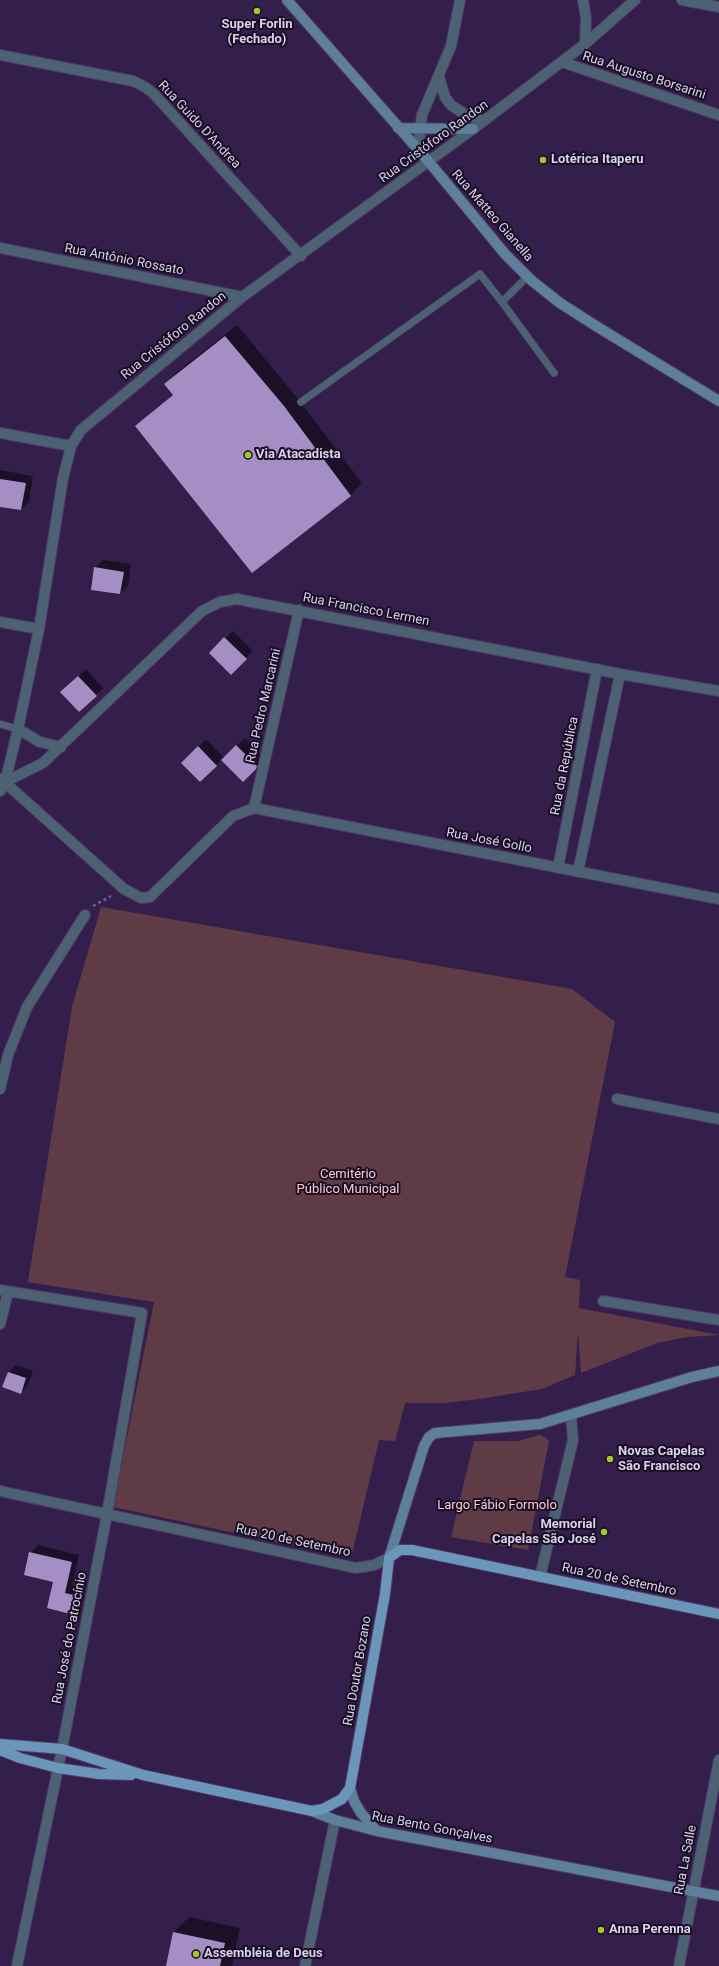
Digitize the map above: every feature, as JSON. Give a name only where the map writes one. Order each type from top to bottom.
[{"type":"main road","name":"Rua 20 de Setembro","points":[[389,1558],[400,1550],[412,1550],[719,1614]]},
{"type":"main road","name":"Rua Doutor Bozano","points":[[350,1788],[385,1594],[389,1558]]},
{"type":"main road","name":"Rua Bento Gonçalves","points":[[0,1744],[62,1749],[143,1775],[312,1811]]},
{"type":"main road","name":"Rua Bento Gonçalves","points":[[0,1750],[20,1758],[58,1768],[99,1774],[143,1775]]},
{"type":"main road","points":[[312,1811],[323,1809],[342,1799],[350,1788]]},
{"type":"street","name":"Rua Matteo Gianella","points":[[287,0],[429,162],[505,254],[528,276],[560,303],[719,401]]},
{"type":"street","points":[[418,150],[422,115],[451,46],[460,0]]},
{"type":"street","points":[[583,0],[586,18],[585,44]]},
{"type":"street","name":"Rua Cristóforo Randon","points":[[0,792],[2,780],[18,729],[39,629],[63,478],[72,446],[81,430],[242,297],[301,256],[484,121],[585,44],[635,0]]},
{"type":"street","points":[[682,0],[719,7]]},
{"type":"street","name":"Rua Guido D'Andrea","points":[[0,55],[132,81],[154,93],[301,256]]},
{"type":"street","name":"Rua Augusto Borsarini","points":[[562,62],[719,115]]},
{"type":"street","points":[[439,77],[445,97],[451,105],[466,115],[484,121]]},
{"type":"street","points":[[398,128],[473,129]]},
{"type":"street","name":"Rua Antônio Rossato","points":[[0,248],[242,297]]},
{"type":"street","points":[[0,433],[72,446]]},
{"type":"street","name":"Rua Francisco Lermen","points":[[2,780],[43,763],[202,611],[220,602],[237,599],[620,674],[719,691]]},
{"type":"street","name":"Rua Pedro Marcarini","points":[[254,808],[299,610]]},
{"type":"street","points":[[0,622],[39,629]]},
{"type":"street","name":"Rua da República","points":[[558,868],[597,669]]},
{"type":"street","points":[[578,872],[620,674]]},
{"type":"street","points":[[18,729],[40,742],[61,747]]},
{"type":"street","points":[[2,780],[124,889],[141,898],[150,897],[233,816],[254,808]]},
{"type":"street","name":"Rua José Gollo","points":[[254,808],[719,899]]},
{"type":"street","points":[[0,1089],[8,1055],[27,1007],[85,915]]},
{"type":"street","points":[[616,1099],[719,1119]]},
{"type":"street","points":[[0,1324],[4,1291]]},
{"type":"street","name":"Rua José do Patrocínio","points":[[4,1291],[142,1313],[107,1514],[62,1749],[17,1966]]},
{"type":"street","points":[[603,1301],[719,1320]]},
{"type":"street","points":[[389,1558],[424,1446],[429,1437],[435,1433],[540,1424],[571,1416],[692,1377],[719,1371]]},
{"type":"street","points":[[540,1577],[573,1440],[571,1416]]},
{"type":"street","name":"Rua 20 de Setembro","points":[[0,1491],[356,1568],[374,1565],[389,1558]]},
{"type":"street","name":"Rua La Salle","points":[[679,1966],[719,1760]]},
{"type":"street","points":[[350,1788],[360,1813],[377,1831]]},
{"type":"street","name":"Rua Bento Gonçalves","points":[[312,1811],[335,1820],[377,1831],[719,1896]]},
{"type":"street","points":[[305,1966],[335,1820]]},
{"type":"lane","points":[[301,402],[480,274],[554,373]]},
{"type":"lane","points":[[502,302],[528,276]]},
{"type":"lane","points":[[0,724],[18,729]]},
{"type":"path","points":[[85,915],[94,905],[124,889]]},
{"type":"green space","name":"Cemitério Público Municipal","points":[[101,907],[572,989],[615,1022],[565,1277],[580,1280],[579,1308],[719,1335],[687,1337],[657,1343],[581,1373],[578,1331],[575,1375],[542,1389],[444,1403],[405,1403],[395,1441],[379,1440],[352,1554],[348,1557],[113,1507],[154,1302],[28,1282],[72,1007]]},
{"type":"green space","name":"Largo Fábio Formolo","points":[[539,1435],[545,1437],[549,1441],[528,1550],[451,1537],[474,1441],[518,1441]]},
{"type":"building","points":[[225,336],[284,406],[351,496],[252,573],[135,426],[173,395],[164,384]]},
{"type":"building","points":[[0,479],[26,483],[21,510],[0,507]]},
{"type":"building","points":[[94,567],[124,572],[120,594],[91,590]]},
{"type":"building","points":[[224,637],[247,659],[231,675],[209,653]]},
{"type":"building","points":[[78,676],[97,696],[79,712],[60,692]]},
{"type":"building","points":[[236,745],[257,766],[256,769],[243,782],[221,760]]},
{"type":"building","points":[[198,746],[217,766],[200,782],[181,763]]},
{"type":"building","points":[[8,1372],[26,1378],[21,1394],[2,1387]]},
{"type":"building","points":[[29,1552],[72,1562],[65,1593],[78,1596],[74,1615],[47,1608],[53,1582],[24,1575]]},
{"type":"building","name":"Assembléia de Deus","points":[[173,1932],[225,1943],[220,1966],[166,1966]]},
{"type":"place","name":"Super Forlin (Fechado)","points":[[257,11]]},
{"type":"place","name":"Lotérica Itaperu","points":[[543,160]]},
{"type":"place","name":"Via Atacadista","points":[[248,455]]},
{"type":"place","name":"Novas Capelas São Francisco","points":[[610,1459]]},
{"type":"place","name":"Memorial Capelas São José","points":[[604,1532]]},
{"type":"place","name":"Anna Perenna","points":[[601,1930]]},
{"type":"place","name":"Assembléia de Deus","points":[[196,1954]]}]
